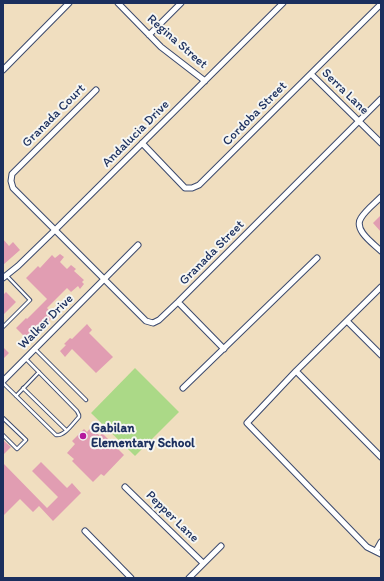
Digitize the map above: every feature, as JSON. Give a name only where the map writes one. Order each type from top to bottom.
[{"type":"street","points":[[3,70],[69,3]]},
{"type":"street","name":"Regina Street","points":[[118,3],[161,47],[205,81]]},
{"type":"street","points":[[149,35],[181,3]]},
{"type":"street","name":"Andalucia Drive","points":[[5,276],[18,266],[55,230],[283,3]]},
{"type":"street","name":"Cordoba Street","points":[[142,144],[185,188],[192,188],[199,185],[381,4]]},
{"type":"street","name":"Serra Lane","points":[[311,74],[381,143]]},
{"type":"street","name":"Granada Court","points":[[55,230],[12,188],[12,174],[96,90]]},
{"type":"street","name":"Granada Street","points":[[55,230],[146,321],[153,323],[159,320],[178,302],[381,99]]},
{"type":"street","points":[[381,197],[362,216],[359,223],[361,231],[381,251]]},
{"type":"street","name":"Walker Drive","points":[[3,382],[138,245]]},
{"type":"street","points":[[183,388],[317,258]]},
{"type":"street","points":[[381,287],[296,371],[247,423],[367,547],[381,554]]},
{"type":"street","points":[[178,302],[224,349]]},
{"type":"street","points":[[347,321],[381,355]]},
{"type":"street","points":[[296,371],[381,457]]},
{"type":"street","name":"Pepper Lane","points":[[125,487],[203,563]]},
{"type":"street","points":[[84,531],[132,578]]},
{"type":"street","points":[[376,551],[381,542]]},
{"type":"street","points":[[189,578],[221,546]]},
{"type":"lane","points":[[3,327],[30,300],[5,276]]},
{"type":"lane","points":[[35,349],[86,400]]},
{"type":"lane","points":[[3,382],[54,434],[58,436],[62,434],[78,417],[79,413],[25,358]]},
{"type":"lane","points":[[16,396],[39,372]]},
{"type":"lane","points":[[23,388],[66,430]]},
{"type":"lane","points":[[3,418],[26,440],[17,449],[3,434]]},
{"type":"green space","points":[[135,368],[179,412],[135,456],[91,413]]},
{"type":"building","points":[[381,215],[381,232],[373,223]]},
{"type":"building","points":[[3,239],[9,246],[13,242],[20,250],[3,265]]},
{"type":"building","points":[[60,254],[64,257],[60,262],[67,269],[71,265],[76,269],[74,271],[84,280],[82,282],[84,284],[80,289],[78,286],[71,292],[67,288],[47,308],[54,316],[28,340],[16,328],[47,299],[26,278],[38,266],[40,268],[52,255],[55,258]]},
{"type":"building","points":[[6,292],[16,302],[3,315],[3,295]]},
{"type":"building","points":[[87,324],[92,330],[89,333],[113,357],[96,373],[72,349],[65,357],[60,351],[70,338],[72,339]]},
{"type":"building","points":[[3,347],[9,353],[3,359]]},
{"type":"building","points":[[91,427],[100,436],[102,433],[124,455],[104,476],[101,474],[93,482],[72,461],[74,459],[67,453],[75,444],[72,441],[84,429],[87,432]]},
{"type":"building","points":[[3,440],[11,447],[3,455]]},
{"type":"building","points":[[41,462],[67,488],[72,483],[81,493],[53,521],[39,506],[33,512],[20,499],[3,516],[3,463],[47,508],[58,497],[32,471]]},
{"type":"place","name":"Gabilan Elementary School","points":[[83,436]]}]
